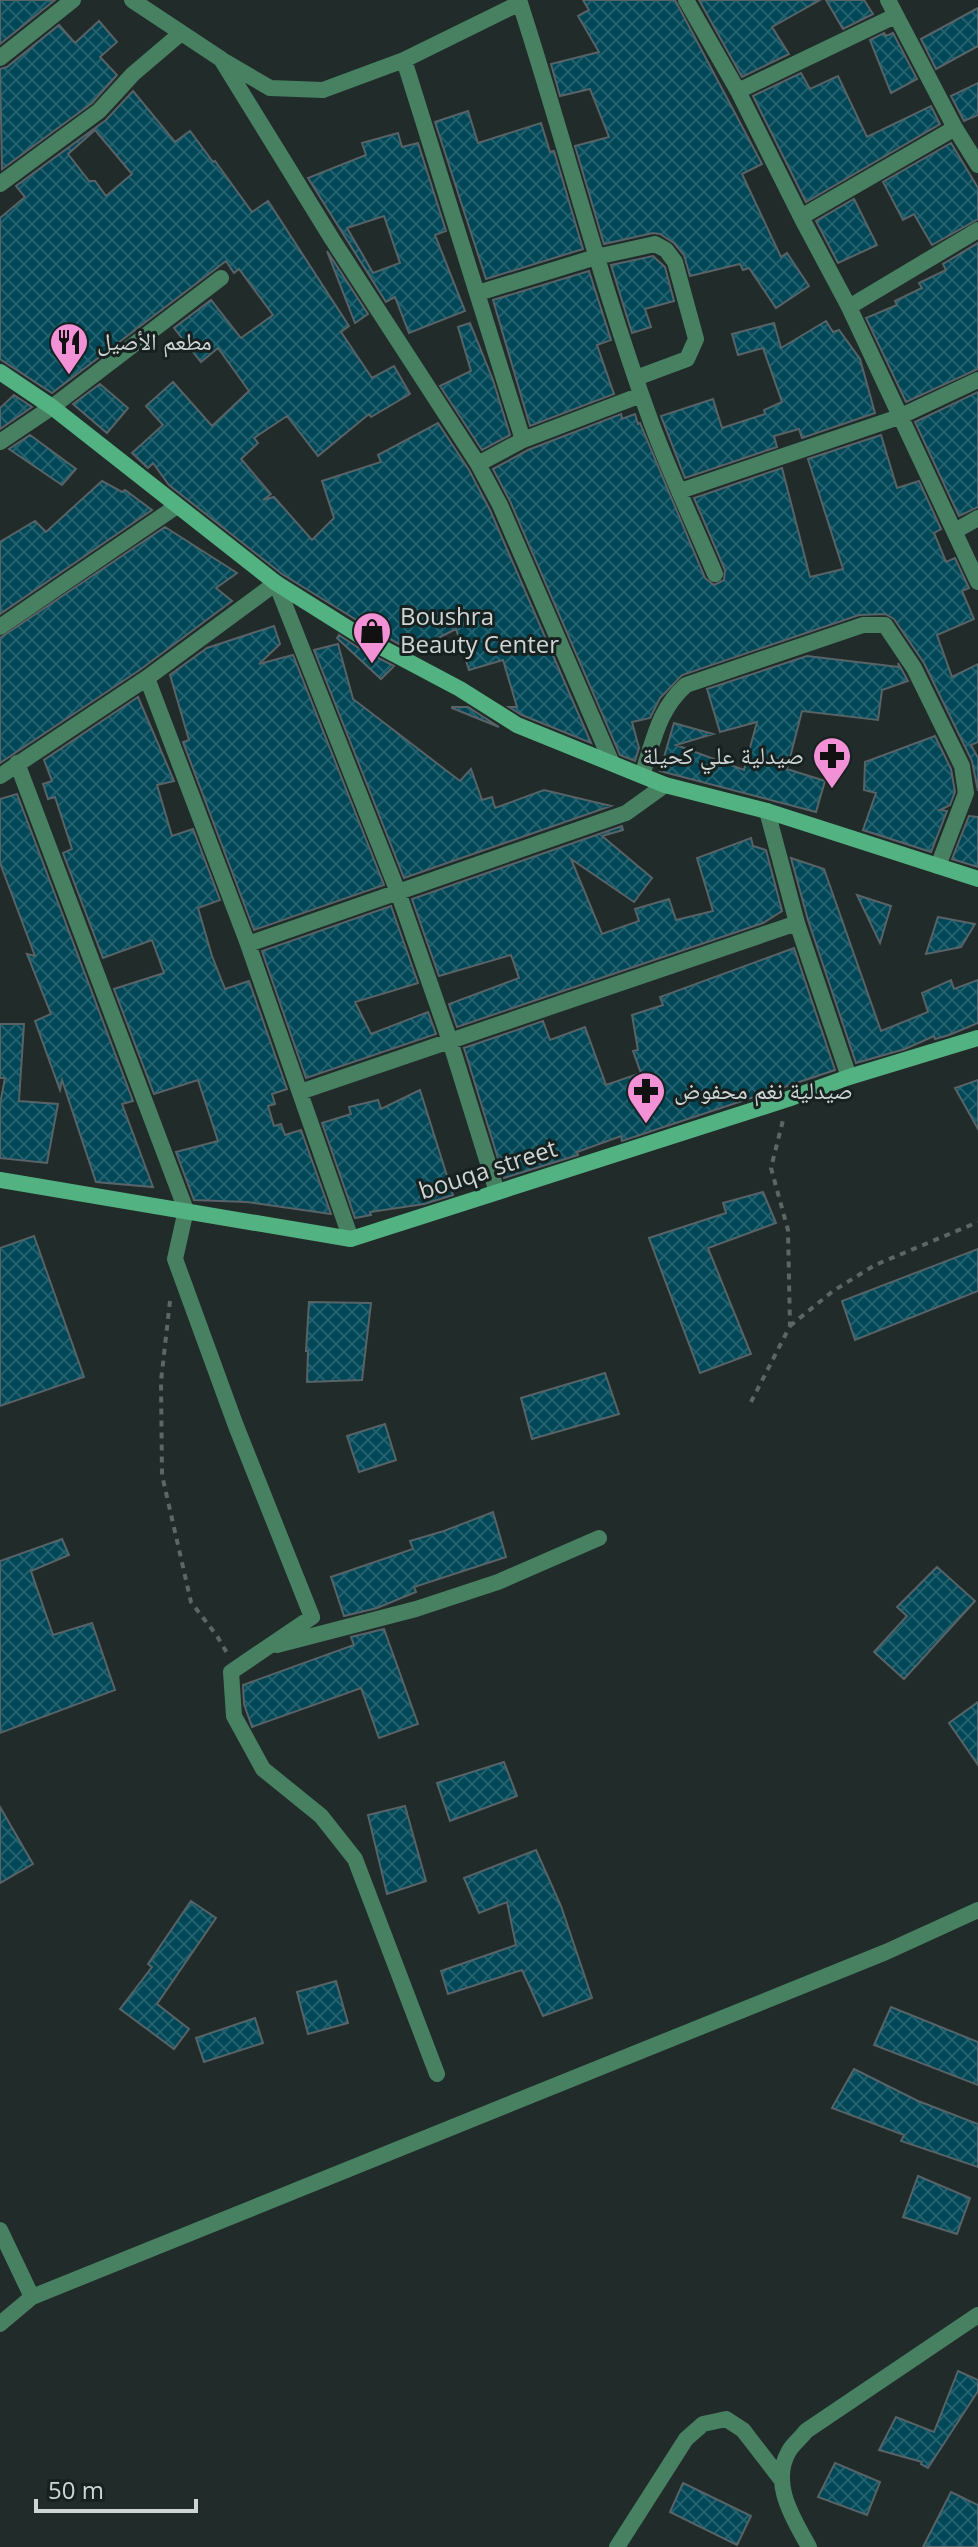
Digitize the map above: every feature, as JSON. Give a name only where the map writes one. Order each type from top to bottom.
[{"type":"street","points":[[0,58],[73,0]]},
{"type":"street","points":[[132,0],[180,34],[270,88],[323,90],[404,60],[519,1],[638,387],[715,574]]},
{"type":"street","points":[[686,0],[738,91],[849,307],[978,582]]},
{"type":"street","points":[[738,91],[892,8],[978,165]]},
{"type":"street","points":[[0,184],[99,111],[133,74],[180,34]]},
{"type":"street","points":[[221,59],[332,239],[478,464],[500,505],[611,761]]},
{"type":"street","points":[[404,60],[523,440]]},
{"type":"street","points":[[801,217],[955,128]]},
{"type":"street","points":[[849,307],[978,230]]},
{"type":"street","points":[[478,293],[596,257],[655,244],[666,250],[675,262],[696,339],[687,359],[638,387],[478,464]]},
{"type":"street","points":[[0,442],[52,407],[221,278]]},
{"type":"street","points":[[0,372],[52,407],[276,583],[362,637],[460,689],[517,725],[665,785],[767,811],[978,879]]},
{"type":"street","points":[[680,491],[899,417],[978,380]]},
{"type":"street","points":[[0,627],[177,506]]},
{"type":"street","points":[[955,531],[978,518]]},
{"type":"street","points":[[0,776],[147,678],[276,583]]},
{"type":"street","points":[[276,583],[398,892],[450,1041],[497,1192]]},
{"type":"street","points":[[642,775],[662,712],[686,685],[863,625],[885,625],[914,668],[963,774],[966,793],[938,866]]},
{"type":"street","points":[[147,678],[248,944],[351,1239]]},
{"type":"street","points":[[17,763],[186,1210],[175,1259],[236,1426],[312,1617],[231,1672],[234,1716],[263,1769],[321,1816],[355,1859],[437,2074]]},
{"type":"street","points":[[248,944],[626,813],[665,785]]},
{"type":"street","points":[[767,811],[797,923],[849,1077]]},
{"type":"street","points":[[300,1092],[797,923]]},
{"type":"street","name":"bouqa street","points":[[0,1180],[351,1239],[978,1038]]},
{"type":"street","points":[[268,1648],[416,1609],[498,1582],[599,1538]]},
{"type":"street","points":[[0,2324],[32,2297],[871,1958],[978,1910]]},
{"type":"street","points":[[0,2230],[32,2297]]},
{"type":"street","points":[[780,2478],[789,2451],[806,2431],[978,2315]]},
{"type":"street","points":[[617,2547],[686,2439],[703,2424],[726,2419],[743,2430],[780,2478],[791,2514],[809,2547]]},
{"type":"path","points":[[788,1099],[771,1168],[788,1230],[790,1326]]},
{"type":"path","points":[[751,1402],[790,1326],[833,1291],[875,1265],[978,1222]]},
{"type":"path","points":[[175,1259],[161,1381],[162,1475],[191,1602],[217,1636],[235,1669]]},
{"type":"building","points":[[0,0],[55,0],[0,44]]},
{"type":"building","points":[[583,0],[675,0],[762,164],[742,174],[781,257],[787,253],[809,286],[776,308],[749,268],[743,270],[740,264],[690,276],[684,255],[674,243],[660,234],[604,244],[575,146],[609,137],[590,89],[560,96],[551,64],[599,52],[578,16],[589,10]]},
{"type":"building","points":[[699,0],[820,0],[772,27],[789,54],[742,77]]},
{"type":"building","points":[[826,0],[864,0],[873,14],[843,29]]},
{"type":"building","points":[[978,8],[978,46],[936,69],[921,39]]},
{"type":"building","points":[[99,21],[117,42],[100,57],[117,75],[92,103],[2,169],[0,69],[7,67],[59,25],[75,43]]},
{"type":"building","points":[[884,33],[886,36],[893,33],[917,79],[891,93],[870,40]]},
{"type":"building","points":[[801,73],[810,89],[838,76],[867,137],[931,106],[940,124],[806,202],[753,96]]},
{"type":"building","points":[[978,83],[978,115],[964,121],[951,96]]},
{"type":"building","points":[[133,91],[175,142],[190,131],[252,212],[268,201],[349,326],[341,332],[372,378],[394,366],[410,394],[371,417],[369,414],[318,456],[287,416],[254,438],[258,443],[241,459],[271,494],[263,500],[274,497],[312,540],[334,518],[322,481],[381,462],[378,455],[438,423],[469,470],[490,510],[591,743],[509,707],[517,707],[503,660],[469,670],[456,629],[412,651],[282,574],[169,485],[153,463],[148,468],[132,453],[163,425],[146,406],[173,382],[212,426],[249,391],[218,348],[201,362],[174,328],[211,300],[241,338],[273,315],[239,269],[234,273],[226,261],[52,393],[0,359],[0,218],[25,197],[16,186],[106,120]],"holes":[[[95,130],[132,174],[106,196],[95,181],[89,181],[68,154]]]},
{"type":"building","points":[[468,111],[478,143],[541,123],[550,152],[554,151],[583,249],[486,279],[435,122]]},
{"type":"building","points":[[398,133],[402,147],[418,143],[446,231],[435,235],[465,311],[409,333],[395,297],[386,302],[308,178],[366,155],[362,143]],"holes":[[[384,216],[400,263],[373,273],[347,228]]]},
{"type":"building","points":[[951,143],[978,188],[978,219],[932,245],[914,214],[903,220],[883,182]]},
{"type":"building","points":[[854,199],[877,245],[838,263],[816,221]]},
{"type":"building","points":[[978,243],[978,369],[906,402],[866,318],[897,305],[895,301],[922,288],[919,283],[946,270],[943,264]]},
{"type":"building","points":[[327,251],[368,314],[355,323]]},
{"type":"building","points":[[653,256],[665,267],[674,301],[645,309],[651,327],[632,333],[611,265]]},
{"type":"building","points":[[589,271],[611,340],[597,345],[614,394],[530,426],[493,300]]},
{"type":"building","points":[[826,321],[833,332],[839,330],[860,359],[875,413],[802,438],[799,429],[774,436],[777,447],[685,478],[661,416],[713,399],[722,428],[765,414],[764,410],[782,402],[763,348],[738,355],[732,334],[774,323],[781,348]]},
{"type":"building","points":[[470,323],[493,380],[510,435],[482,450],[440,386],[471,371],[458,327]]},
{"type":"building","points":[[100,384],[128,408],[107,433],[73,404]]},
{"type":"building","points":[[978,392],[978,507],[959,516],[915,422]]},
{"type":"building","points":[[14,395],[32,407],[0,429],[0,408]]},
{"type":"building","points":[[621,414],[622,419],[635,414],[640,423],[705,578],[714,585],[724,580],[725,570],[694,498],[782,468],[810,577],[843,569],[808,459],[881,435],[897,488],[919,481],[941,529],[934,533],[946,562],[955,558],[969,588],[962,591],[974,619],[937,635],[952,677],[978,664],[978,742],[971,745],[978,758],[978,791],[972,761],[924,663],[894,619],[885,614],[859,615],[682,675],[660,698],[650,718],[632,722],[639,748],[635,761],[620,755],[510,501],[493,469],[528,450]]},
{"type":"building","points":[[30,435],[76,469],[62,485],[9,449]]},
{"type":"building","points":[[102,481],[122,492],[125,490],[152,510],[0,614],[0,542],[35,521],[46,532]]},
{"type":"building","points":[[165,527],[237,573],[216,588],[232,601],[141,669],[0,763],[0,638]]},
{"type":"building","points":[[274,626],[280,644],[259,664],[293,655],[384,885],[254,930],[183,742],[189,740],[170,675],[207,648]]},
{"type":"building","points":[[339,635],[394,666],[381,679],[337,638]]},
{"type":"building","points":[[338,644],[353,699],[460,781],[471,769],[482,800],[492,797],[495,808],[544,790],[611,806],[404,878],[314,650]]},
{"type":"building","points":[[807,656],[899,667],[898,663],[908,681],[882,690],[878,720],[802,711],[787,769],[825,781],[816,812],[660,771],[674,723],[713,734],[676,745],[744,770],[757,722],[720,732],[707,689]]},
{"type":"building","points":[[138,697],[174,781],[157,785],[172,836],[193,829],[220,900],[198,908],[212,956],[225,989],[249,981],[287,1089],[272,1094],[275,1104],[268,1106],[274,1126],[281,1124],[285,1135],[301,1130],[331,1214],[247,1202],[194,1200],[176,1152],[218,1141],[198,1080],[154,1094],[114,989],[164,973],[152,940],[103,958],[63,853],[72,849],[55,797],[48,799],[43,784],[52,781],[44,760]]},
{"type":"building","points":[[468,707],[499,727],[452,708]]},
{"type":"building","points":[[935,736],[951,769],[955,792],[950,805],[940,810],[947,811],[931,852],[863,830],[876,793],[864,790],[865,762]]},
{"type":"building","points":[[17,794],[133,1101],[122,1104],[153,1187],[96,1182],[62,1080],[60,1090],[35,1021],[51,1014],[27,954],[35,956],[0,863],[0,799]]},
{"type":"building","points":[[969,816],[978,817],[978,867],[952,859]]},
{"type":"building","points":[[622,826],[623,830],[602,836],[652,878],[634,902],[571,859],[602,934],[639,921],[635,909],[669,899],[676,920],[713,911],[697,858],[751,838],[753,846],[766,850],[782,911],[763,923],[457,1027],[449,1004],[519,978],[511,955],[439,976],[412,899]]},
{"type":"building","points":[[791,858],[824,869],[881,1031],[928,1012],[922,993],[951,980],[954,989],[978,980],[978,1023],[856,1063],[808,920]]},
{"type":"building","points":[[857,895],[891,906],[880,943]]},
{"type":"building","points":[[391,906],[418,983],[355,1002],[371,1034],[428,1012],[436,1034],[306,1078],[262,951]]},
{"type":"building","points":[[938,917],[975,924],[961,947],[926,954]]},
{"type":"building","points":[[794,948],[835,1070],[622,1141],[621,1136],[577,1152],[578,1155],[504,1178],[464,1048],[543,1021],[550,1040],[585,1027],[606,1085],[641,1073],[633,1051],[638,1050],[632,1015],[663,1005],[660,997]]},
{"type":"building","points":[[0,1024],[24,1024],[19,1101],[58,1104],[47,1163],[0,1158],[0,1104],[5,1078],[0,1078]]},
{"type":"building","points":[[978,1080],[978,1129],[955,1088]]},
{"type":"building","points":[[420,1090],[453,1195],[424,1204],[370,1212],[371,1215],[355,1218],[322,1123],[351,1114],[349,1107],[378,1100],[381,1109]]},
{"type":"building","points":[[763,1192],[776,1223],[708,1248],[751,1354],[700,1373],[649,1238],[726,1213],[723,1203]]},
{"type":"building","points":[[34,1236],[84,1377],[0,1406],[0,1248]]},
{"type":"building","points":[[978,1249],[978,1291],[855,1340],[842,1301]]},
{"type":"building","points":[[309,1302],[371,1303],[362,1380],[307,1382]]},
{"type":"building","points":[[605,1373],[619,1414],[532,1439],[521,1398]]},
{"type":"building","points":[[385,1424],[396,1460],[359,1472],[347,1436]]},
{"type":"building","points":[[493,1512],[506,1557],[414,1587],[416,1592],[377,1608],[344,1616],[331,1577],[413,1549],[410,1541]]},
{"type":"building","points":[[62,1539],[69,1555],[31,1571],[53,1635],[92,1623],[115,1690],[0,1733],[0,1561]]},
{"type":"building","points":[[937,1567],[975,1601],[904,1679],[874,1652],[907,1616],[897,1607]]},
{"type":"building","points":[[384,1629],[418,1724],[379,1738],[361,1688],[252,1727],[244,1704],[243,1685],[354,1645],[351,1637]]},
{"type":"building","points":[[978,1702],[978,1765],[949,1723]]},
{"type":"building","points":[[504,1762],[517,1796],[450,1821],[437,1783]]},
{"type":"building","points":[[405,1806],[426,1881],[387,1894],[368,1815]]},
{"type":"building","points":[[0,1807],[33,1864],[0,1883]]},
{"type":"building","points":[[536,1850],[561,1906],[592,1998],[543,2016],[522,1970],[448,1994],[441,1971],[516,1945],[507,1902],[479,1913],[464,1878]]},
{"type":"building","points":[[191,1901],[216,1918],[157,2004],[189,2029],[174,2049],[120,2009],[152,1967],[148,1964]]},
{"type":"building","points":[[336,1981],[348,2023],[308,2034],[297,1992]]},
{"type":"building","points":[[891,2007],[978,2042],[978,2085],[874,2045]]},
{"type":"building","points":[[255,2018],[263,2043],[204,2062],[196,2038]]},
{"type":"building","points":[[854,2069],[918,2101],[978,2124],[978,2167],[901,2141],[904,2135],[832,2108]]},
{"type":"building","points":[[918,2176],[970,2198],[957,2234],[903,2217]]},
{"type":"building","points":[[958,2371],[978,2380],[978,2391],[928,2468],[922,2462],[879,2450],[896,2417],[934,2432]]},
{"type":"building","points":[[835,2463],[880,2482],[867,2515],[818,2497]]},
{"type":"building","points":[[683,2483],[751,2516],[737,2545],[670,2512]]},
{"type":"building","points":[[951,2492],[978,2505],[978,2547],[923,2547]]},
{"type":"place","name":"مطعم الأصيل","points":[[69,376]]},
{"type":"place","name":"Boushra Beauty Center","points":[[372,665]]},
{"type":"place","name":"صيدلية علي كحيلة","points":[[832,790]]},
{"type":"place","name":"صيدلية نغم محفوض","points":[[646,1125]]}]
